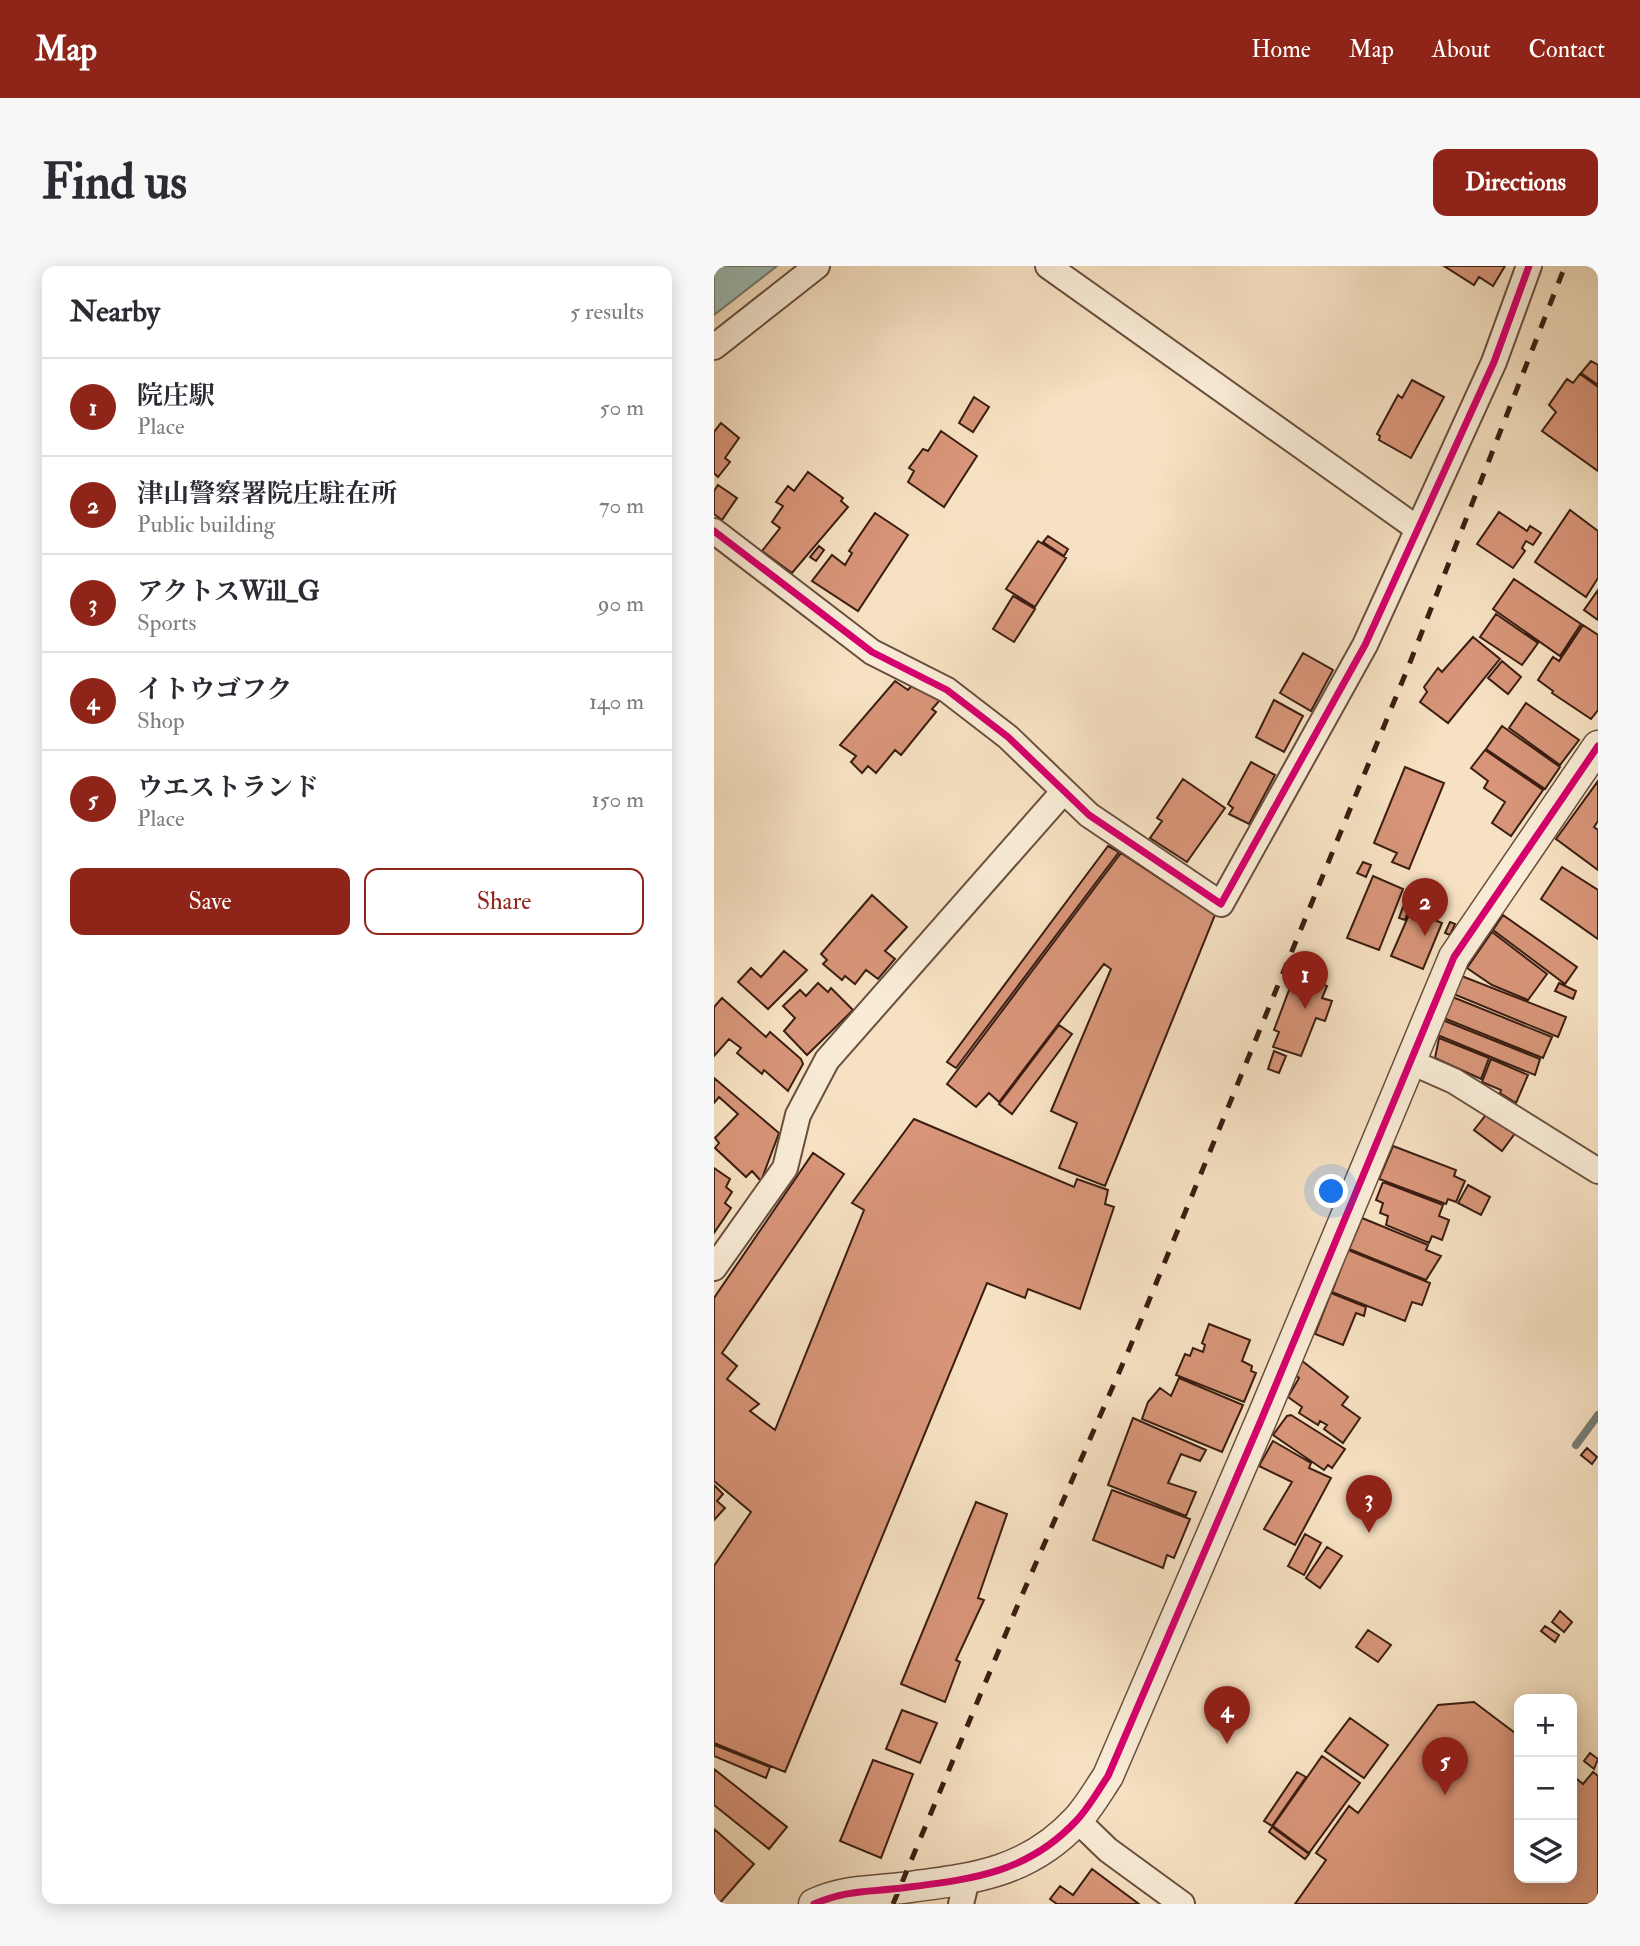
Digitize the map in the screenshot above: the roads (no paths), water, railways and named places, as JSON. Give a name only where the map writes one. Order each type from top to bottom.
[{"type":"street","points":[[714,347],[817,266]]},
{"type":"street","points":[[1048,266],[1418,529]]},
{"type":"street","points":[[714,531],[872,652],[947,690],[1008,737],[1089,815],[1221,904],[1365,645],[1494,362],[1529,266]]},
{"type":"street","points":[[814,1904],[839,1893],[964,1891],[1038,1853],[1077,1820],[1108,1776],[1262,1418],[1454,957],[1598,746]]},
{"type":"street","points":[[714,1268],[785,1168],[798,1115],[827,1060],[1064,791]]},
{"type":"street","points":[[1410,1062],[1454,1081],[1598,1171]]},
{"type":"street","points":[[1077,1820],[1108,1850],[1182,1904]]},
{"type":"water","points":[[720,266],[777,266],[714,315],[714,270]]},
{"type":"waterway","points":[[1576,1445],[1598,1415]]},
{"type":"railway","points":[[893,1904],[1019,1602],[1130,1347],[1409,665],[1565,266]]},
{"type":"place","name":"津山警察署院庄駐在所","points":[[1425,936]]},
{"type":"place","name":"院庄駅","points":[[1305,1009]]},
{"type":"place","name":"アクトスWill_G","points":[[1369,1533]]},
{"type":"place","name":"イトウゴフク","points":[[1227,1744]]},
{"type":"place","name":"ウエストランド","points":[[1445,1795]]}]
